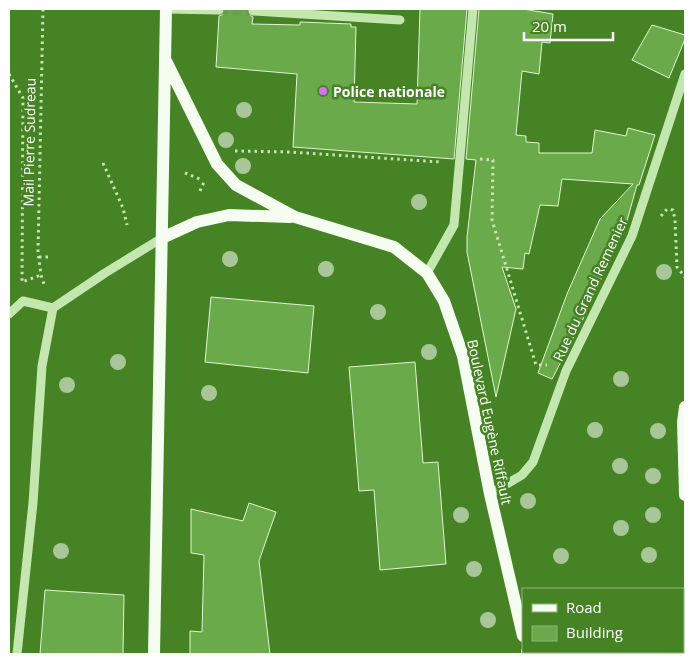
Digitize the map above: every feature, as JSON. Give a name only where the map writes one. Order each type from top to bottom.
[{"type":"main road","points":[[154,654],[166,9]]},
{"type":"main road","name":"Boulevard Eugène Riffault","points":[[165,59],[217,164],[236,186],[295,217],[394,247],[427,273],[444,301],[463,356],[490,494],[522,632]]},
{"type":"main road","name":"Boulevard Eugène Riffault","points":[[162,238],[197,222],[230,215],[295,217]]},
{"type":"main road","points":[[685,407],[683,422],[685,495]]},
{"type":"street","points":[[166,9],[220,10]]},
{"type":"street","points":[[427,273],[454,225],[473,9]]},
{"type":"street","points":[[253,11],[400,20]]},
{"type":"street","name":"Rue du Grand Remenier","points":[[490,494],[522,476],[533,462],[566,371],[632,236],[685,74]]},
{"type":"street","points":[[16,654],[33,503],[42,366],[53,308],[105,272],[162,238]]},
{"type":"street","points":[[9,314],[22,301],[53,308]]},
{"type":"path","name":"Mail Pierre Sudreau","points":[[9,74],[23,98],[22,282],[41,275],[39,257],[43,9]]},
{"type":"path","points":[[227,151],[290,152],[443,162]]},
{"type":"path","points":[[459,159],[493,160],[492,220],[536,365],[556,364],[566,371]]},
{"type":"path","points":[[103,163],[123,208],[127,225]]},
{"type":"path","points":[[183,172],[205,182]]},
{"type":"path","points":[[659,223],[662,214],[667,209],[673,210],[677,267],[685,276]]},
{"type":"path","points":[[39,257],[49,257]]},
{"type":"building","name":"Police nationale","points":[[225,9],[247,9],[248,14],[253,17],[252,24],[300,25],[300,22],[351,24],[351,27],[356,27],[354,102],[417,104],[420,9],[467,9],[454,159],[293,147],[297,74],[216,67],[219,16],[224,14]]},
{"type":"building","points":[[479,9],[523,9],[553,14],[550,43],[542,42],[539,74],[522,71],[516,135],[526,136],[526,142],[539,143],[539,153],[592,153],[595,130],[626,136],[628,128],[655,135],[639,185],[637,185],[623,235],[611,255],[583,319],[552,379],[538,373],[567,294],[600,219],[633,184],[562,179],[558,206],[540,205],[529,254],[525,253],[523,269],[502,267],[516,309],[496,397],[467,252],[476,160],[466,159]]},
{"type":"building","points":[[652,25],[685,35],[669,78],[632,60]]},
{"type":"building","points":[[211,297],[314,306],[308,373],[205,362]]},
{"type":"building","points":[[415,362],[423,463],[438,462],[446,564],[380,570],[374,490],[359,491],[349,367]]},
{"type":"building","points":[[249,503],[276,512],[259,561],[270,654],[190,654],[190,631],[202,632],[204,555],[191,553],[191,509],[243,521]]},
{"type":"building","points":[[45,590],[124,595],[123,654],[40,654]]},
{"type":"tunnel","points":[[219,10],[253,11]]},
{"type":"place","name":"Police nationale","points":[[323,91]]}]
